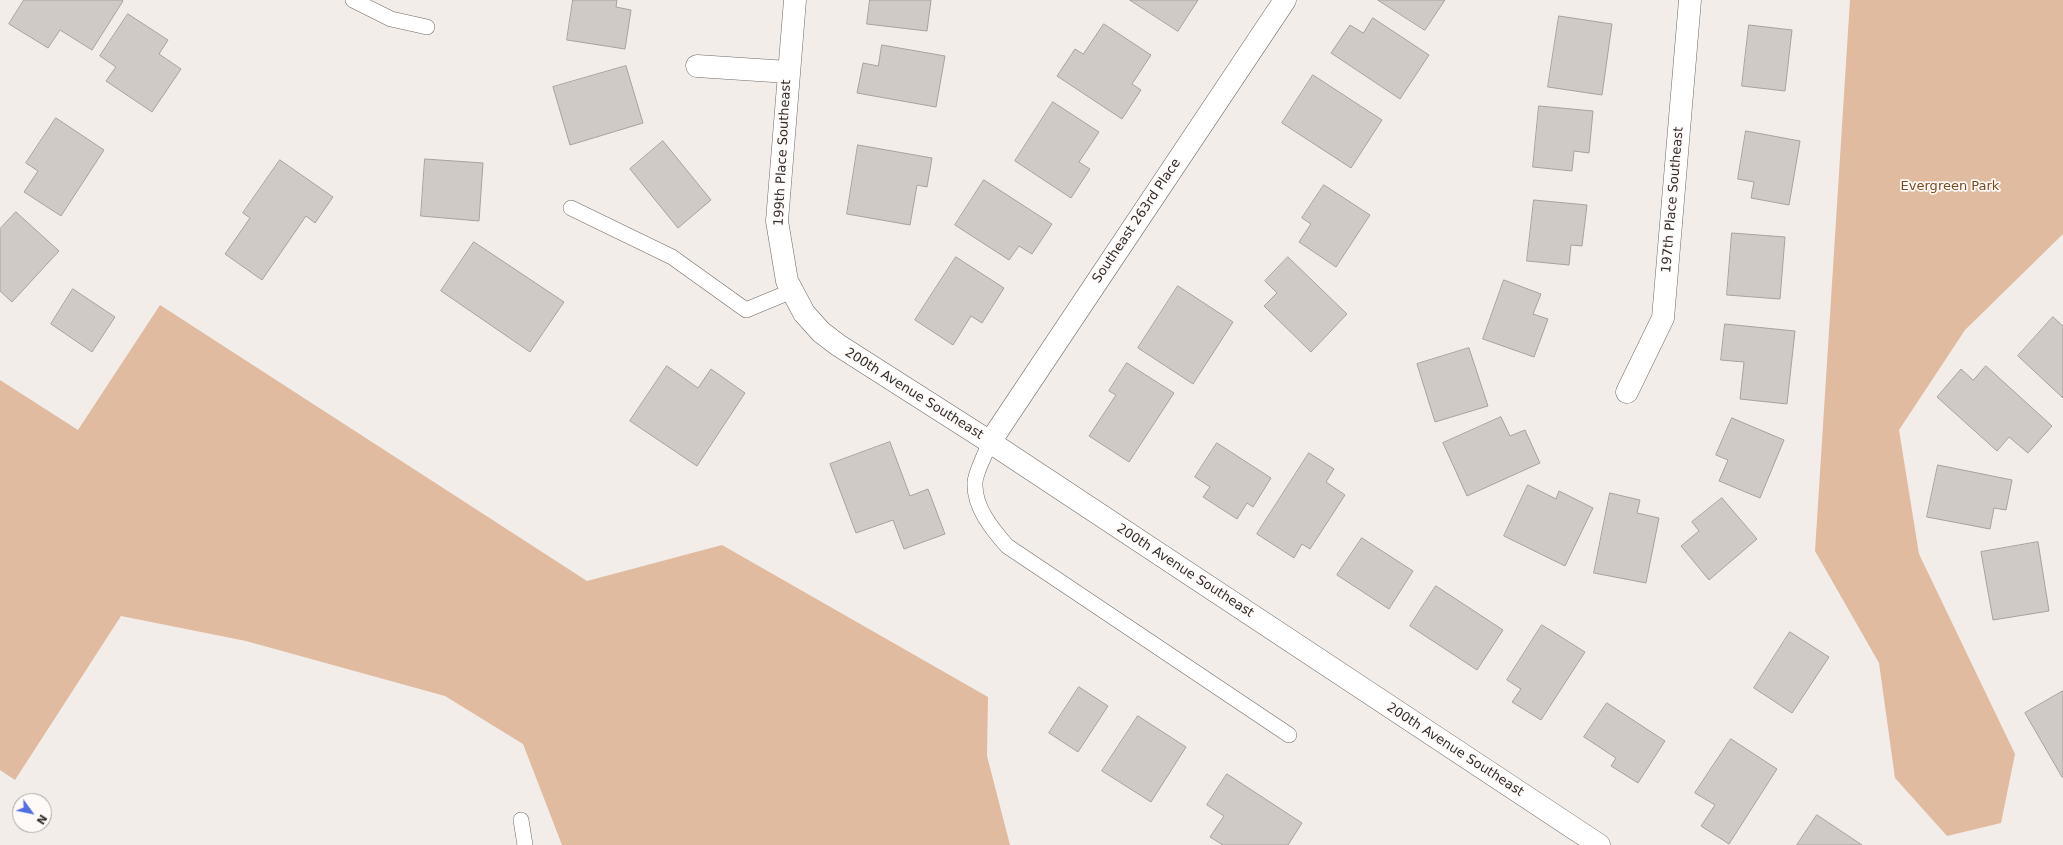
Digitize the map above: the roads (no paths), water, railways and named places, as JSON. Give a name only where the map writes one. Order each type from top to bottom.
[{"type":"street","name":"199th Place Southeast","points":[[790,286],[777,221],[795,0]]},
{"type":"street","name":"Southeast 263rd Place","points":[[990,442],[1284,0]]},
{"type":"street","name":"197th Place Southeast","points":[[1627,392],[1662,318],[1690,0]]},
{"type":"street","name":"199th Place Southeast","points":[[696,66],[788,72]]},
{"type":"street","name":"200th Avenue Southeast","points":[[790,286],[804,313],[821,332],[838,346],[990,442],[1599,845]]},
{"type":"lane","points":[[353,0],[390,19],[427,27]]},
{"type":"lane","points":[[571,208],[672,257],[746,310],[790,286]]},
{"type":"lane","points":[[990,442],[975,482],[978,505],[991,527],[1007,546],[1289,735]]},
{"type":"lane","points":[[521,820],[525,845]]},
{"type":"park label","name":"Evergreen Park","points":[[1950,187]]}]
